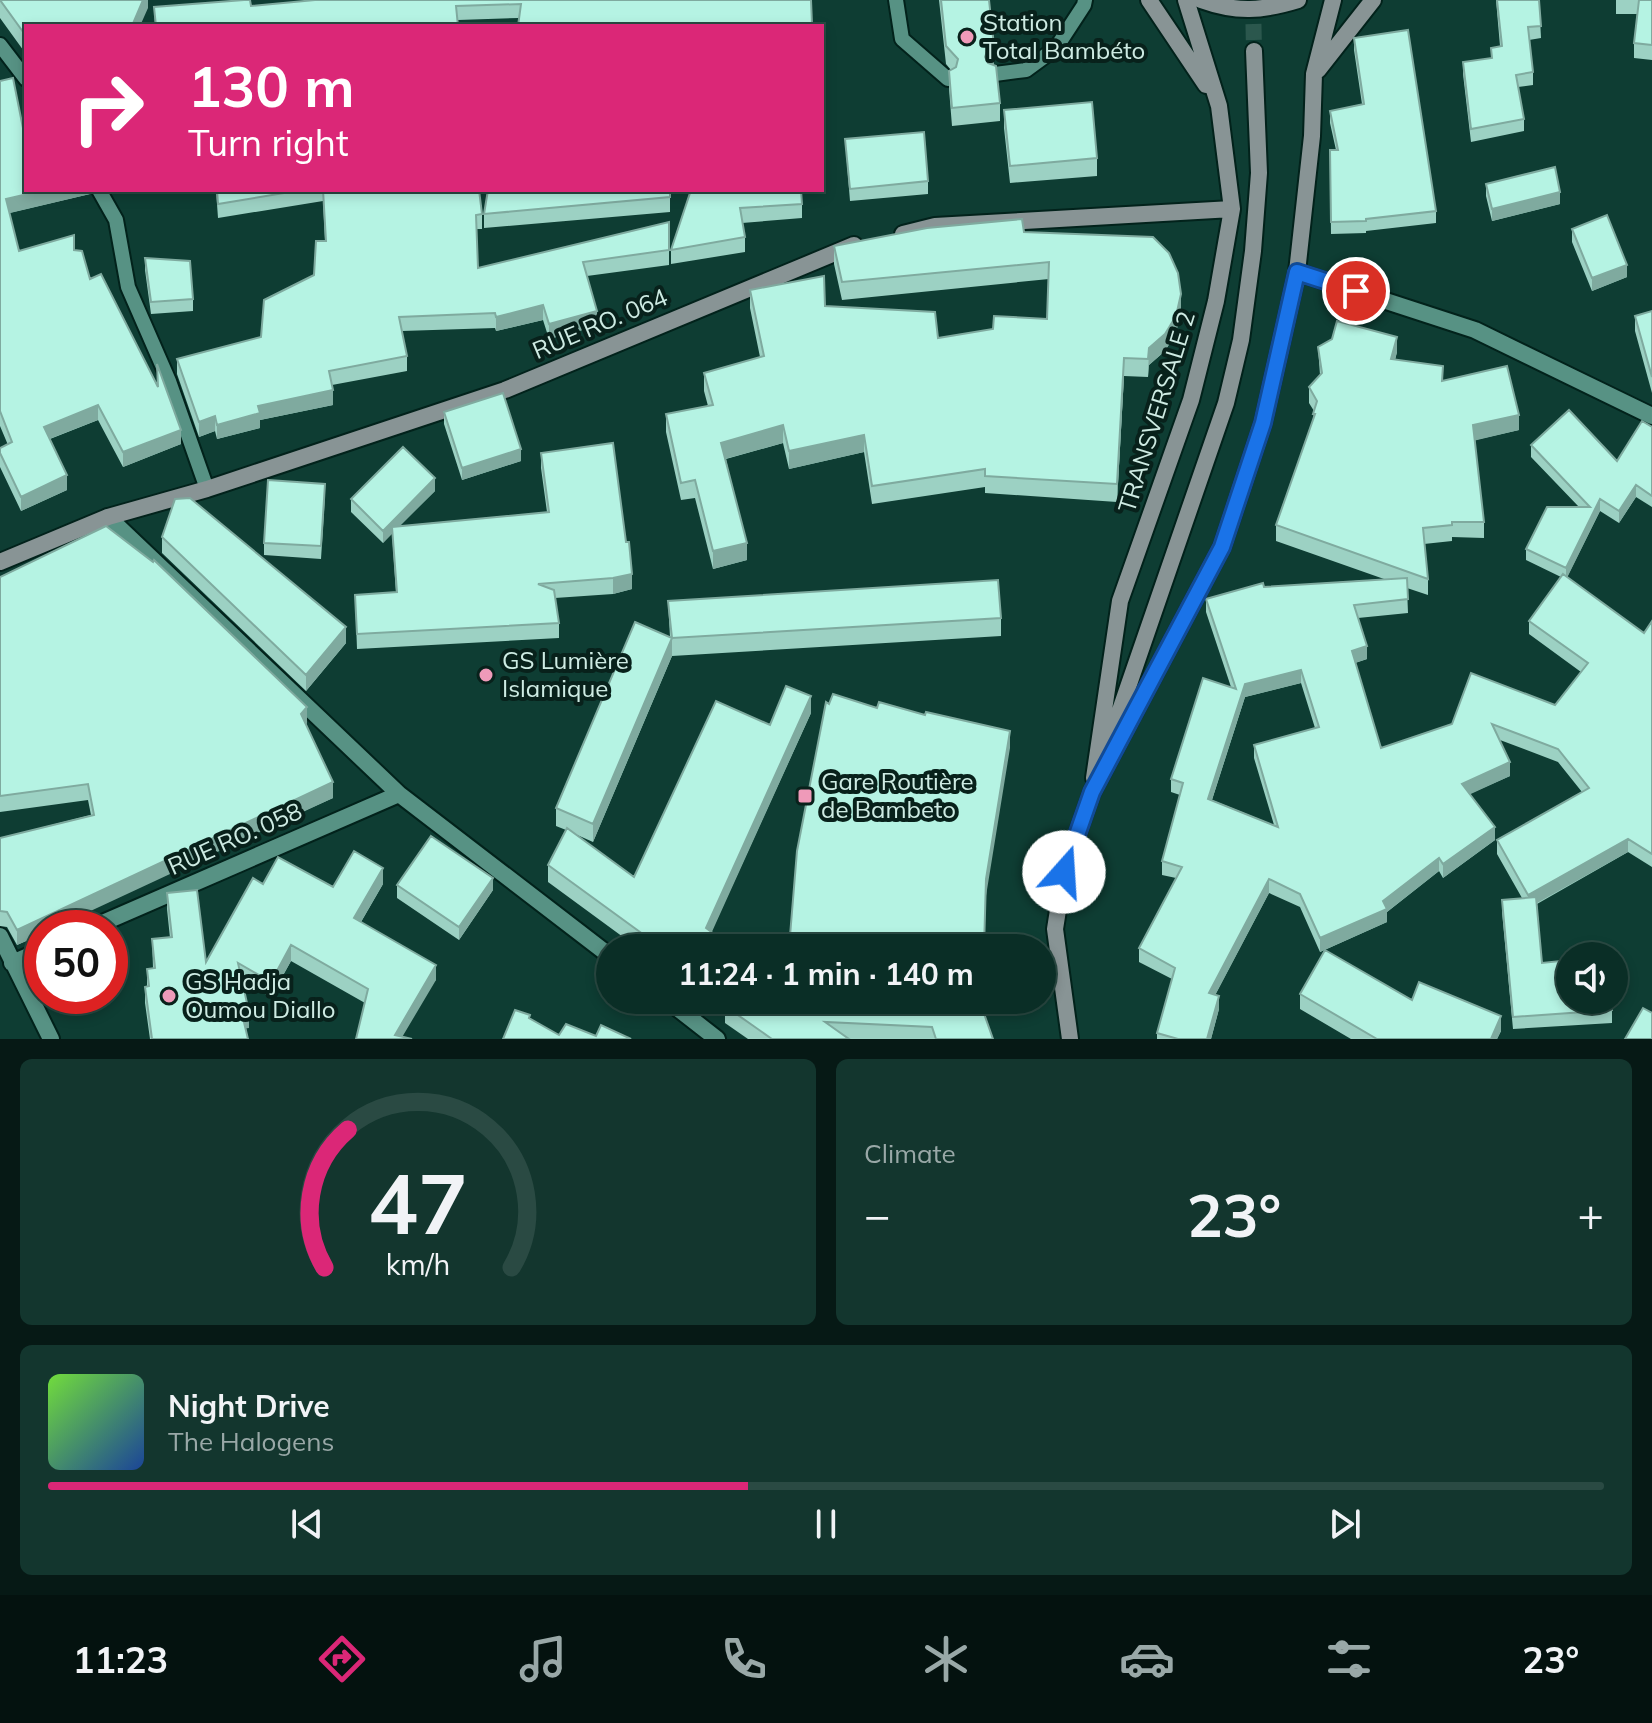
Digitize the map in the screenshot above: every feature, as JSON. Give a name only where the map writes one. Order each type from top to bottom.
[{"type":"main road","points":[[1149,0],[1219,106]]},
{"type":"main road","name":"TRANSVERSALE 2","points":[[1092,792],[1120,601],[1191,400],[1216,301],[1232,209],[1219,106],[1186,0]]},
{"type":"main road","points":[[1201,0],[1223,8],[1265,10],[1298,0]]},
{"type":"main road","name":"TRANSVERSALE 2","points":[[1070,1039],[1055,929],[1064,872],[1092,792],[1222,547],[1263,423],[1297,272],[1312,136],[1314,74],[1333,0]]},
{"type":"main road","points":[[1314,74],[1373,0]]},
{"type":"main road","points":[[1092,792],[1226,403],[1241,340],[1259,173],[1254,51]]},
{"type":"main road","name":"RUE RO. 064","points":[[0,562],[108,517],[207,489],[505,390],[846,247],[935,226],[1232,209]]},
{"type":"street","points":[[1297,272],[1475,330],[1652,416]]},
{"type":"street","points":[[108,517],[399,794],[596,945]]},
{"type":"street","name":"RUE RO. 058","points":[[128,912],[399,794]]},
{"type":"street","points":[[0,936],[51,1039]]},
{"type":"street","points":[[12,963],[24,958]]},
{"type":"street","points":[[685,1014],[717,1039]]},
{"type":"lane","points":[[896,0],[902,39],[948,79]]},
{"type":"lane","points":[[995,74],[1026,70],[1056,48],[1085,0]]},
{"type":"lane","points":[[0,45],[24,76]]},
{"type":"lane","points":[[100,192],[116,220],[128,287],[169,381],[207,489]]},
{"type":"building","points":[[0,0],[143,0],[133,24],[24,24],[24,33]]},
{"type":"building","points":[[250,0],[251,6],[315,0],[811,0],[812,24],[518,24],[521,4],[456,6],[458,24],[156,24],[154,7]]},
{"type":"building","name":"Station Total Bambéto","points":[[941,0],[989,0],[994,46],[988,49],[985,57],[988,63],[996,66],[1000,103],[952,108],[949,71],[956,67],[958,59],[946,46]]},
{"type":"building","points":[[1497,0],[1539,0],[1541,26],[1528,27],[1533,72],[1516,75],[1524,119],[1471,129],[1463,62],[1492,58],[1491,48],[1502,46]]},
{"type":"building","points":[[1639,0],[1652,0],[1652,45],[1634,43]]},
{"type":"building","points":[[1408,30],[1436,211],[1366,221],[1331,222],[1330,150],[1338,150],[1330,111],[1364,104],[1354,38]]},
{"type":"building","points":[[13,78],[24,133],[24,192],[36,192],[6,199],[19,251],[74,235],[74,250],[82,251],[90,279],[101,274],[158,387],[157,364],[181,430],[123,452],[98,405],[44,427],[67,475],[21,497],[0,453],[0,448],[12,442],[0,411],[0,81]]},
{"type":"building","points":[[1092,102],[1097,158],[1010,166],[1004,110]]},
{"type":"building","points":[[924,132],[928,181],[850,189],[845,139]]},
{"type":"building","points":[[1555,167],[1560,192],[1492,209],[1486,184]]},
{"type":"building","points":[[217,192],[290,192],[218,204]]},
{"type":"building","points":[[323,192],[479,192],[482,214],[476,215],[478,268],[669,222],[669,250],[583,262],[597,311],[549,324],[543,305],[496,317],[495,313],[399,317],[407,356],[329,371],[333,390],[258,406],[260,413],[217,425],[215,416],[199,422],[177,359],[261,337],[264,300],[314,275],[316,241],[326,241]]},
{"type":"building","points":[[488,192],[670,192],[670,197],[484,214]]},
{"type":"building","points":[[690,192],[801,192],[802,204],[740,208],[745,237],[671,250]]},
{"type":"building","points":[[1607,215],[1627,265],[1592,278],[1572,229]]},
{"type":"building","points":[[1022,219],[1024,232],[1153,237],[1169,253],[1178,273],[1181,294],[1176,316],[1165,334],[1149,348],[1148,359],[1124,358],[1117,484],[985,476],[985,469],[872,486],[864,435],[789,451],[783,425],[721,443],[747,543],[713,551],[695,480],[681,483],[666,414],[713,405],[704,373],[764,356],[750,290],[824,276],[825,306],[935,312],[938,338],[993,329],[994,316],[1047,319],[1049,262],[842,282],[834,246],[927,228]]},
{"type":"building","points":[[145,258],[190,261],[193,299],[151,302]]},
{"type":"building","points":[[1652,311],[1652,377],[1635,316]]},
{"type":"building","points":[[1337,321],[1397,337],[1391,359],[1443,366],[1442,381],[1507,366],[1519,415],[1473,425],[1484,522],[1452,522],[1452,525],[1423,528],[1428,579],[1276,525],[1315,414],[1317,401],[1309,387],[1322,373],[1318,347],[1332,339]]},
{"type":"building","points":[[503,393],[521,449],[462,468],[444,412]]},
{"type":"building","points":[[1569,410],[1617,461],[1642,421],[1652,427],[1652,496],[1636,485],[1619,511],[1600,499],[1566,568],[1526,549],[1547,507],[1590,507],[1531,445]]},
{"type":"building","points":[[613,443],[632,574],[538,584],[554,590],[559,623],[357,634],[355,595],[397,592],[392,527],[549,512],[541,453]]},
{"type":"building","points":[[403,447],[435,478],[383,531],[351,499]]},
{"type":"building","points":[[268,480],[325,484],[321,546],[264,543]]},
{"type":"building","points":[[190,498],[346,627],[306,675],[162,537],[175,499]]},
{"type":"building","points":[[106,526],[154,560],[307,707],[301,714],[333,782],[60,910],[24,910],[24,927],[17,930],[7,912],[0,911],[0,838],[94,815],[88,784],[0,796],[0,577]]},
{"type":"building","points":[[1563,574],[1644,633],[1652,621],[1652,854],[1628,839],[1528,895],[1497,840],[1589,788],[1558,749],[1492,724],[1510,762],[1462,784],[1495,827],[1443,864],[1439,858],[1383,901],[1387,909],[1320,938],[1300,894],[1269,879],[1209,993],[1219,996],[1207,1039],[1178,1039],[1157,1033],[1175,968],[1139,948],[1182,867],[1162,861],[1183,783],[1171,779],[1203,678],[1236,689],[1206,599],[1263,583],[1264,587],[1407,578],[1408,599],[1354,605],[1367,646],[1352,651],[1381,748],[1452,724],[1471,673],[1555,705],[1588,663],[1529,621]],"holes":[[[1301,670],[1319,727],[1254,745],[1278,827],[1208,799],[1245,684]]]},
{"type":"building","points":[[998,580],[1001,618],[672,638],[668,601]]},
{"type":"building","points":[[635,622],[672,638],[593,824],[556,808]]},
{"type":"building","points":[[786,686],[811,696],[706,928],[714,934],[643,934],[548,865],[567,828],[634,877],[716,701],[770,725]]},
{"type":"building","points":[[833,694],[877,708],[879,702],[925,715],[926,712],[1010,731],[986,879],[984,934],[790,934],[797,851],[826,702],[829,704]]},
{"type":"building","points":[[431,836],[493,878],[459,927],[397,885]]},
{"type":"building","points":[[354,851],[383,868],[354,918],[436,965],[395,1035],[412,1039],[356,1039],[368,989],[291,945],[271,982],[238,963],[249,1012],[242,1014],[248,1039],[152,1039],[145,987],[149,986],[147,969],[155,968],[152,939],[172,937],[167,893],[197,890],[206,962],[253,878],[263,884],[278,857],[333,887]]},
{"type":"building","points":[[1536,897],[1542,963],[1556,962],[1556,1014],[1513,1017],[1502,900]]},
{"type":"building","points":[[1325,950],[1412,1000],[1419,982],[1501,1016],[1491,1039],[1377,1039],[1300,994]]},
{"type":"building","points":[[1643,1008],[1652,1013],[1652,1039],[1625,1039]]},
{"type":"building","points":[[515,1010],[530,1015],[529,1018],[559,1035],[566,1024],[596,1036],[601,1025],[631,1039],[503,1039]]},
{"type":"building","points":[[736,1014],[984,1014],[993,1039],[936,1039],[932,1027],[825,1022],[849,1039],[772,1039]]},
{"type":"tunnel","points":[[1253,0],[1254,51]]},
{"type":"place","name":"Station Total Bambéto","points":[[967,37]]},
{"type":"place","name":"GS Lumière Islamique","points":[[486,675]]},
{"type":"place","name":"Gare Routière de Bambeto","points":[[805,796]]},
{"type":"place","name":"GS Hadja Oumou Diallo","points":[[169,996]]},
{"type":"route","points":[[1064,872],[1092,792],[1222,547],[1263,423],[1297,272],[1356,291]]}]
